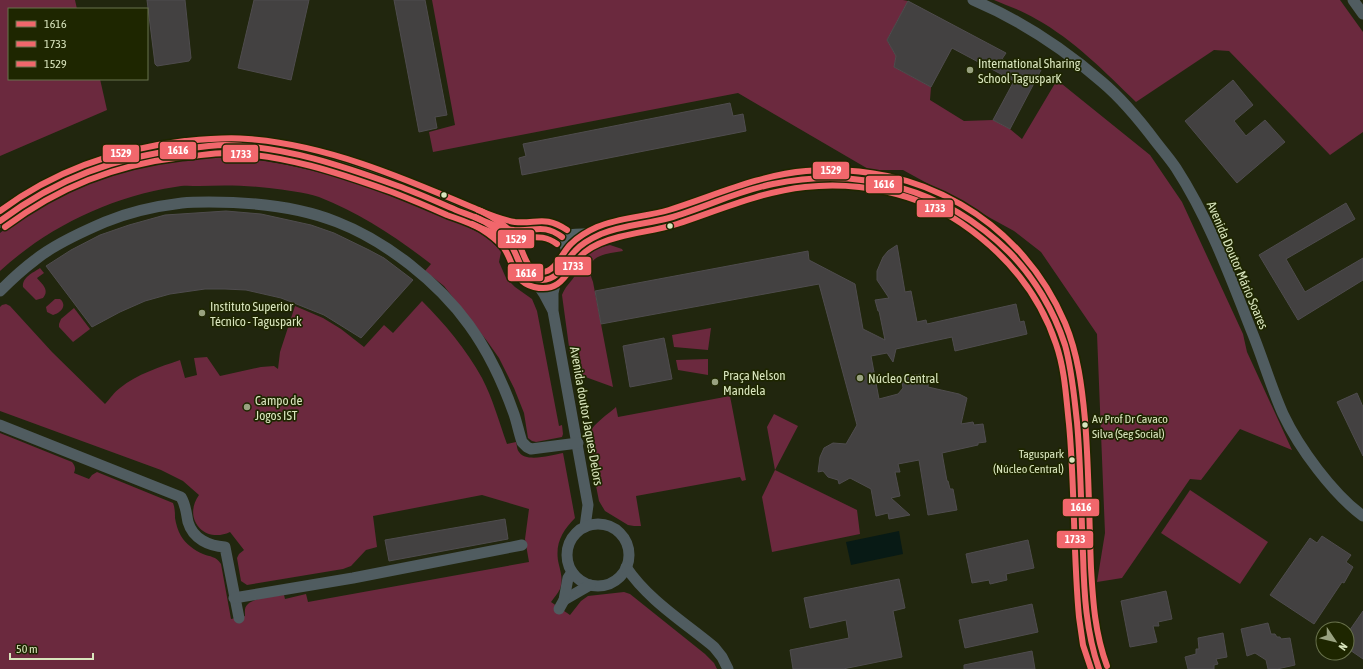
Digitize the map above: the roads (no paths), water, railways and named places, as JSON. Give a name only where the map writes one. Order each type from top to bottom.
[{"type":"main road","points":[[0,221],[35,196],[68,179],[103,166],[140,155],[178,149],[223,145],[279,151],[329,162],[376,178],[482,220],[507,228],[517,230],[533,230],[540,228],[548,229],[556,232],[562,237],[567,247],[568,259]]},
{"type":"main road","points":[[562,237],[602,234],[668,218],[734,195],[774,184],[805,178],[836,177],[863,178],[886,182],[914,190],[962,213],[986,231],[1010,252],[1030,277],[1052,314],[1062,337],[1069,360],[1074,387],[1079,448],[1086,620],[1093,655],[1099,669]]},
{"type":"main road","points":[[482,220],[509,243],[516,255],[521,270],[534,279],[542,280],[550,279],[557,275],[562,271],[568,259],[580,246],[602,234]]},
{"type":"main road","points":[[516,255],[520,240],[533,230]]},
{"type":"street","name":"Avenida Doutor Mário Soares","points":[[972,0],[1026,27],[1066,53],[1104,83],[1142,123],[1176,167],[1198,206],[1214,239],[1273,390],[1290,428],[1324,477],[1349,504],[1363,516]]},
{"type":"street","points":[[1353,0],[1363,14]]},
{"type":"street","points":[[0,291],[39,256],[106,221],[140,211],[184,202],[228,202],[266,205],[297,210],[336,221],[359,232],[413,267],[450,302],[481,343],[491,362],[508,395],[522,442],[526,447],[531,449],[578,443]]},
{"type":"street","name":"Avenida doutor Jaques Delors","points":[[557,275],[553,293],[553,311],[588,505],[585,528]]},
{"type":"street","name":"Avenida doutor Jaques Delors","points":[[534,279],[553,311]]},
{"type":"street","points":[[0,425],[181,497],[184,502],[188,522],[193,532],[202,541],[208,544],[225,547],[239,618]]},
{"type":"street","points":[[588,505],[603,525]]},
{"type":"street","points":[[594,525],[603,525],[620,533],[626,542],[629,553],[626,567],[622,575],[607,585],[590,585],[583,582],[572,572],[568,560],[569,547],[575,536],[585,528],[594,525]]},
{"type":"street","points":[[234,598],[353,578],[522,545]]},
{"type":"street","points":[[626,567],[636,582],[651,597],[714,647],[722,657],[728,669]]},
{"type":"street","points":[[572,572],[568,578],[562,604],[590,585]]},
{"type":"street","points":[[614,581],[630,584],[651,597]]},
{"type":"water","points":[[899,531],[903,554],[851,565],[846,542]]},
{"type":"place","name":"International Sharing School TagusparK","points":[[970,70]]},
{"type":"place","name":"Instituto Superior Técnico - Taguspark","points":[[202,313]]},
{"type":"place","name":"Núcleo Central","points":[[860,378]]},
{"type":"place","name":"Praça Nelson Mandela","points":[[715,382]]},
{"type":"place","name":"Campo de Jogos IST","points":[[247,407]]},
{"type":"place","name":"Av Prof Dr Cavaco Silva (Seg Social)","points":[[1085,425]]},
{"type":"place","name":"Taguspark (Núcleo Central)","points":[[1072,460]]}]
